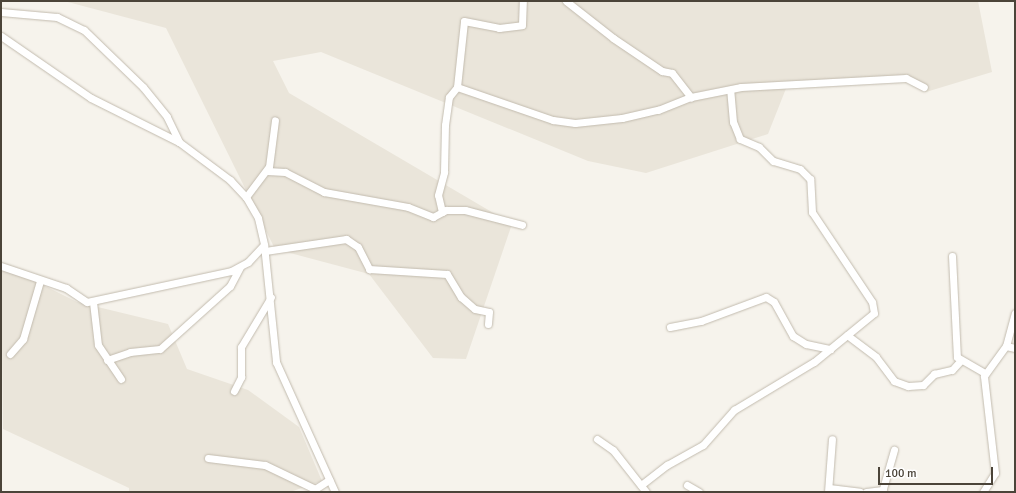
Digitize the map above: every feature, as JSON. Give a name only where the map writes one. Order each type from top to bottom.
[{"type":"street","points":[[442,212],[438,195],[444,172],[443,137],[449,97],[457,86],[464,21],[499,28],[516,27],[524,22],[523,1]]},
{"type":"street","points":[[566,1],[612,38],[662,71],[672,73],[691,98]]},
{"type":"street","points":[[1,12],[57,17],[84,30],[142,87],[170,121],[179,142]]},
{"type":"street","points":[[1,36],[91,98],[179,142],[230,180],[246,197],[258,218],[264,248],[271,297],[272,347],[276,362],[335,492]]},
{"type":"street","points":[[457,86],[553,120],[575,123],[605,122],[658,110],[691,98],[730,90],[906,78],[924,87]]},
{"type":"street","points":[[641,485],[667,465],[703,445],[734,410],[783,383],[872,317],[872,302],[812,212],[810,179],[800,169],[773,161],[759,147],[747,143],[736,133],[730,90]]},
{"type":"street","points":[[246,197],[267,170],[273,155],[275,120]]},
{"type":"street","points":[[267,170],[285,172],[324,192],[408,207],[433,217],[442,212],[474,212],[522,225]]},
{"type":"street","points":[[107,360],[130,352],[160,349],[230,286],[240,267],[264,248],[346,238],[358,247],[369,269],[448,274],[461,297],[475,309],[489,312],[488,324]]},
{"type":"street","points":[[952,256],[957,315],[956,352],[960,361],[985,373]]},
{"type":"street","points":[[1,266],[40,281],[66,288],[83,302],[93,302],[240,267]]},
{"type":"street","points":[[10,354],[23,339],[40,281]]},
{"type":"street","points":[[234,391],[240,377],[241,347],[271,297]]},
{"type":"street","points":[[670,327],[740,309],[766,297],[774,302],[793,336],[806,344],[830,349]]},
{"type":"street","points":[[93,302],[98,345],[121,379]]},
{"type":"street","points":[[984,492],[995,473],[985,373],[1006,346],[1015,312]]},
{"type":"street","points":[[847,336],[876,357],[894,381],[908,386],[923,385],[934,374],[952,370],[960,361]]},
{"type":"street","points":[[1006,346],[1015,348]]},
{"type":"street","points":[[597,439],[613,450],[646,492]]},
{"type":"street","points":[[832,439],[829,490],[860,492]]},
{"type":"street","points":[[866,492],[883,491],[894,450]]},
{"type":"street","points":[[208,458],[265,465],[315,489],[329,480]]},
{"type":"street","points":[[687,485],[699,492]]},
{"type":"shaded area","points":[[64,1],[978,1],[992,72],[926,92],[906,76],[787,86],[768,134],[646,173],[588,161],[321,52],[273,61],[289,93],[512,224],[466,359],[433,358],[369,274],[275,249],[166,28]]},
{"type":"shaded area","points":[[1,264],[77,302],[168,324],[187,369],[248,390],[299,427],[322,481],[290,492],[129,492],[129,488],[3,429]]}]
